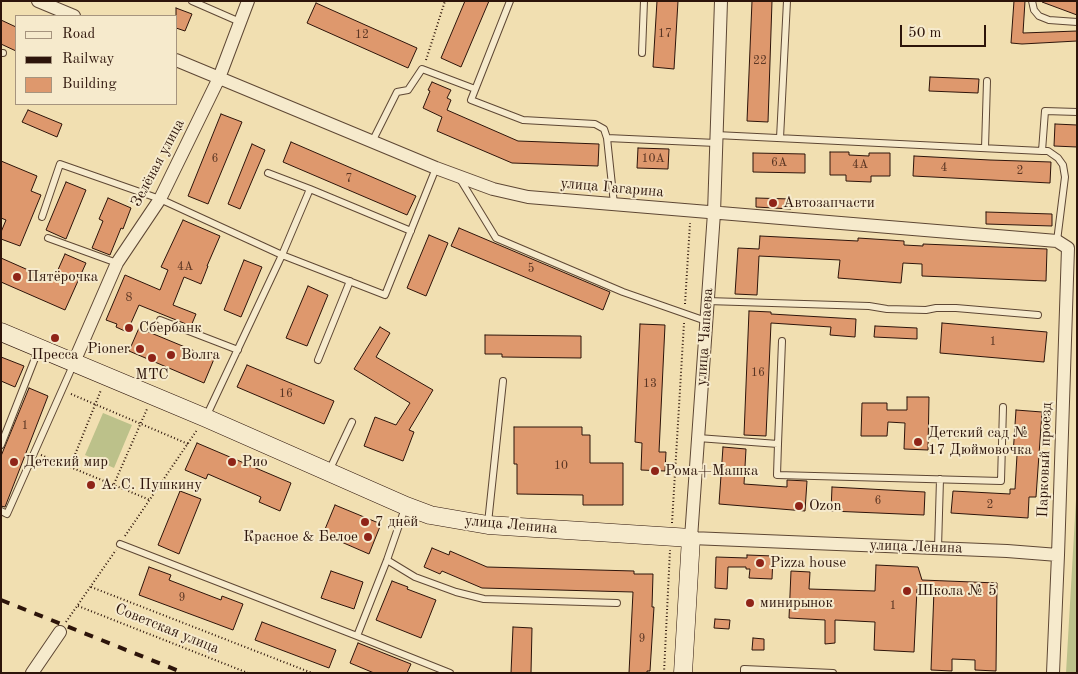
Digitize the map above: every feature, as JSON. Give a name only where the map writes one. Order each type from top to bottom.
[{"type":"main road","name":"улица Ленина","points":[[1,332],[430,515],[488,525],[691,538]]},
{"type":"main road","name":"улица Чапаева","points":[[683,673],[691,538]]},
{"type":"street","points":[[38,1],[72,15]]},
{"type":"street","name":"Зелёная улица","points":[[74,362],[117,263],[160,199],[219,78],[248,1]]},
{"type":"street","name":"улица Чапаева","points":[[691,538],[714,213],[721,1]]},
{"type":"street","name":"улица Гагарина","points":[[178,61],[436,168],[493,189],[528,197],[1062,245]]},
{"type":"street","name":"Парковый проезд","points":[[1053,673],[1058,555],[1062,245]]},
{"type":"street","name":"улица Ленина","points":[[691,538],[1007,551],[1058,555]]},
{"type":"street","points":[[32,673],[60,632]]},
{"type":"lane","points":[[192,1],[240,22]]},
{"type":"lane","points":[[510,1],[471,100],[523,120],[596,124],[604,129],[607,138],[614,204]]},
{"type":"lane","points":[[642,53],[644,1]]},
{"type":"lane","points":[[780,138],[787,1]]},
{"type":"lane","points":[[1032,1],[1034,10],[1040,16],[1049,20],[1077,22]]},
{"type":"lane","points":[[372,142],[397,92],[408,90],[422,69],[475,89]]},
{"type":"lane","points":[[985,148],[987,81]]},
{"type":"lane","points":[[1042,151],[1044,111],[1077,112]]},
{"type":"lane","points":[[607,138],[780,138],[1048,151],[1058,158],[1063,165],[1065,177],[1062,245]]},
{"type":"lane","points":[[42,217],[60,164],[160,199],[282,254],[386,295],[436,168]]},
{"type":"lane","points":[[268,173],[411,231]]},
{"type":"lane","points":[[458,176],[496,238],[623,292],[706,321]]},
{"type":"lane","points":[[206,418],[310,189]]},
{"type":"lane","points":[[48,238],[117,263]]},
{"type":"lane","points":[[318,360],[350,281]]},
{"type":"lane","points":[[707,301],[869,306],[926,310],[956,308],[1038,314]]},
{"type":"lane","points":[[160,320],[238,350]]},
{"type":"lane","points":[[782,342],[777,474],[1001,481],[1003,407]]},
{"type":"lane","points":[[1,445],[4,430],[40,348]]},
{"type":"lane","points":[[1,511],[8,514],[74,362]]},
{"type":"lane","points":[[488,525],[503,381]]},
{"type":"lane","points":[[329,472],[352,422]]},
{"type":"lane","points":[[698,438],[778,444]]},
{"type":"lane","points":[[938,548],[940,479]]},
{"type":"lane","points":[[357,636],[406,506]]},
{"type":"lane","points":[[120,544],[450,673]]},
{"type":"lane","points":[[387,560],[415,577],[456,592],[484,599],[618,603]]},
{"type":"lane","points":[[744,673],[744,669],[834,673]]},
{"type":"path","points":[[422,69],[445,1]]},
{"type":"path","points":[[664,673],[690,211]]},
{"type":"path","points":[[70,466],[101,388]]},
{"type":"path","points":[[62,390],[188,444]]},
{"type":"path","points":[[114,485],[148,406]]},
{"type":"path","points":[[60,632],[206,418]]},
{"type":"path","points":[[35,452],[150,500]]},
{"type":"path","points":[[91,587],[312,673]]},
{"type":"path","name":"Советская улица","points":[[78,606],[248,673]]},
{"type":"green space","points":[[103,413],[132,425],[114,468],[85,455]]},
{"type":"green space","points":[[1077,482],[1077,673],[1066,673]]},
{"type":"building","points":[[465,1],[489,1],[461,67],[441,58]]},
{"type":"building","points":[[657,1],[678,1],[674,69],[653,67]]},
{"type":"building","points":[[752,1],[772,1],[768,122],[747,121]]},
{"type":"building","points":[[1014,1],[1025,1],[1023,33],[1077,31],[1077,41],[1011,43]]},
{"type":"building","points":[[1077,1],[1077,15],[1042,2]]},
{"type":"building","points":[[316,3],[417,48],[408,68],[307,23]]},
{"type":"building","points":[[176,8],[192,14],[185,31],[178,29],[178,15],[176,15]]},
{"type":"building","points":[[1,20],[15,27],[15,51],[1,44]]},
{"type":"building","points":[[930,77],[979,79],[978,93],[929,91]]},
{"type":"building","points":[[432,82],[451,90],[447,98],[451,100],[447,110],[518,141],[599,144],[598,166],[512,163],[437,131],[442,117],[423,108]]},
{"type":"building","points":[[28,110],[62,124],[57,137],[22,122]]},
{"type":"building","points":[[221,114],[242,122],[208,204],[188,196]]},
{"type":"building","points":[[1055,124],[1077,125],[1077,147],[1054,146]]},
{"type":"building","points":[[291,142],[416,196],[407,215],[283,162]]},
{"type":"building","points":[[252,144],[265,150],[240,209],[228,204]]},
{"type":"building","points":[[638,148],[669,149],[668,169],[637,168]]},
{"type":"building","points":[[830,152],[849,152],[849,155],[869,156],[869,153],[890,153],[890,176],[871,176],[871,182],[846,181],[846,175],[830,175]]},
{"type":"building","points":[[753,153],[805,154],[805,173],[753,172]]},
{"type":"building","points":[[914,156],[1051,162],[1050,183],[913,176]]},
{"type":"building","points":[[1,161],[37,176],[31,191],[41,195],[20,246],[1,239],[1,232],[6,220],[1,218]]},
{"type":"building","points":[[66,182],[86,190],[66,239],[46,230]]},
{"type":"building","points":[[108,198],[131,208],[110,255],[92,248],[103,221],[99,219]]},
{"type":"building","name":"Автозапчасти","points":[[756,198],[791,199],[791,209],[756,207]]},
{"type":"building","points":[[986,212],[1052,214],[1052,226],[986,224]]},
{"type":"building","points":[[183,220],[220,236],[201,284],[184,277],[173,305],[196,314],[191,326],[139,305],[127,332],[116,327],[117,324],[106,320],[125,275],[160,290],[168,270],[161,267]]},
{"type":"building","points":[[459,228],[610,292],[603,310],[451,246]]},
{"type":"building","points":[[429,235],[448,243],[426,296],[407,288]]},
{"type":"building","points":[[760,236],[858,241],[858,238],[904,241],[904,245],[923,246],[923,244],[1047,249],[1046,281],[922,276],[922,264],[903,263],[901,283],[838,278],[840,260],[759,256],[757,295],[735,294],[738,248],[759,249]]},
{"type":"building","points":[[65,254],[86,263],[65,310],[1,282],[1,258],[53,281]]},
{"type":"building","points":[[244,260],[262,267],[241,317],[224,310]]},
{"type":"building","points":[[308,286],[328,295],[307,346],[286,338]]},
{"type":"building","points":[[749,311],[856,319],[855,337],[830,335],[831,327],[771,323],[766,436],[744,435]]},
{"type":"building","points":[[942,323],[1047,332],[1044,362],[940,353]]},
{"type":"building","points":[[640,324],[665,325],[659,452],[666,452],[665,471],[641,470],[642,443],[635,442]]},
{"type":"building","points":[[875,326],[917,328],[917,339],[874,337]]},
{"type":"building","points":[[380,327],[390,333],[376,357],[433,390],[409,430],[414,432],[403,461],[364,446],[375,417],[396,425],[410,403],[354,369]]},
{"type":"building","name":"Волга","points":[[139,328],[214,359],[204,383],[129,351]]},
{"type":"building","points":[[485,335],[581,336],[581,358],[502,357],[502,354],[485,354]]},
{"type":"building","points":[[1,357],[24,366],[15,387],[1,381]]},
{"type":"building","points":[[247,365],[334,401],[324,424],[237,387]]},
{"type":"building","points":[[29,388],[48,396],[5,507],[1,506],[1,456]]},
{"type":"building","points":[[907,397],[929,397],[928,450],[904,449],[905,423],[888,422],[887,436],[861,436],[862,403],[887,403],[887,410],[907,410]]},
{"type":"building","points":[[1016,410],[1042,412],[1036,497],[1029,497],[1028,518],[951,513],[953,491],[1010,494],[1010,489],[1015,489],[1017,455],[1013,455]]},
{"type":"building","points":[[514,427],[582,427],[582,435],[590,435],[590,463],[623,463],[623,505],[583,505],[583,495],[517,494],[517,464],[514,464]]},
{"type":"building","points":[[197,443],[291,483],[280,511],[259,502],[261,497],[208,474],[206,479],[185,470]]},
{"type":"building","points":[[723,447],[746,449],[744,484],[787,487],[787,480],[807,481],[805,511],[719,504]]},
{"type":"building","points":[[832,487],[925,492],[924,515],[831,511]]},
{"type":"building","points":[[180,491],[201,499],[179,554],[158,545]]},
{"type":"building","points":[[335,505],[381,524],[369,554],[323,534]]},
{"type":"building","points":[[432,548],[449,555],[450,551],[487,567],[634,571],[634,574],[653,574],[652,607],[654,607],[650,671],[647,671],[647,673],[629,673],[633,592],[482,588],[442,571],[440,574],[424,567]]},
{"type":"building","points":[[747,555],[773,556],[772,579],[749,578],[750,569],[746,569],[746,567],[728,567],[727,589],[715,588],[716,557],[747,558]]},
{"type":"building","points":[[876,565],[918,567],[922,580],[997,583],[996,671],[975,670],[975,660],[952,659],[952,671],[931,670],[934,590],[917,589],[914,652],[874,650],[875,622],[835,620],[835,643],[825,644],[825,620],[789,618],[791,571],[810,572],[809,589],[875,591]]},
{"type":"building","points":[[149,567],[171,575],[169,580],[221,600],[222,596],[243,604],[233,630],[139,595]]},
{"type":"building","points":[[331,571],[363,582],[354,609],[321,598]]},
{"type":"building","points":[[392,581],[436,600],[421,638],[376,620]]},
{"type":"building","points":[[715,619],[730,620],[729,629],[714,628]]},
{"type":"building","points":[[262,622],[336,650],[329,668],[255,640]]},
{"type":"building","points":[[513,627],[532,628],[531,673],[511,673]]},
{"type":"building","points":[[753,638],[764,639],[764,650],[752,650]]},
{"type":"building","points":[[358,643],[411,664],[407,673],[374,673],[350,663]]},
{"type":"railway","points":[[1,600],[184,673]]},
{"type":"place","name":"Автозапчасти","points":[[773,203]]},
{"type":"place","name":"Пятёрочка","points":[[17,277]]},
{"type":"place","name":"Сбербанк","points":[[129,328]]},
{"type":"place","name":"Пресса","points":[[55,338]]},
{"type":"place","name":"Pioner","points":[[140,349]]},
{"type":"place","name":"Волга","points":[[171,355]]},
{"type":"place","name":"МТС","points":[[152,358]]},
{"type":"place","name":"Детский сад № 17 Дюймовочка","points":[[918,442]]},
{"type":"place","name":"Детский мир","points":[[14,462]]},
{"type":"place","name":"Рио","points":[[232,462]]},
{"type":"place","name":"Рома+Машка","points":[[655,471]]},
{"type":"place","name":"А. С. Пушкину","points":[[91,485]]},
{"type":"place","name":"Ozon","points":[[799,506]]},
{"type":"place","name":"7 дней","points":[[365,522]]},
{"type":"place","name":"Красное & Белое","points":[[368,537]]},
{"type":"place","name":"Pizza house","points":[[760,563]]},
{"type":"place","name":"Школа № 5","points":[[907,591]]},
{"type":"place","name":"минирынок","points":[[750,603]]}]
